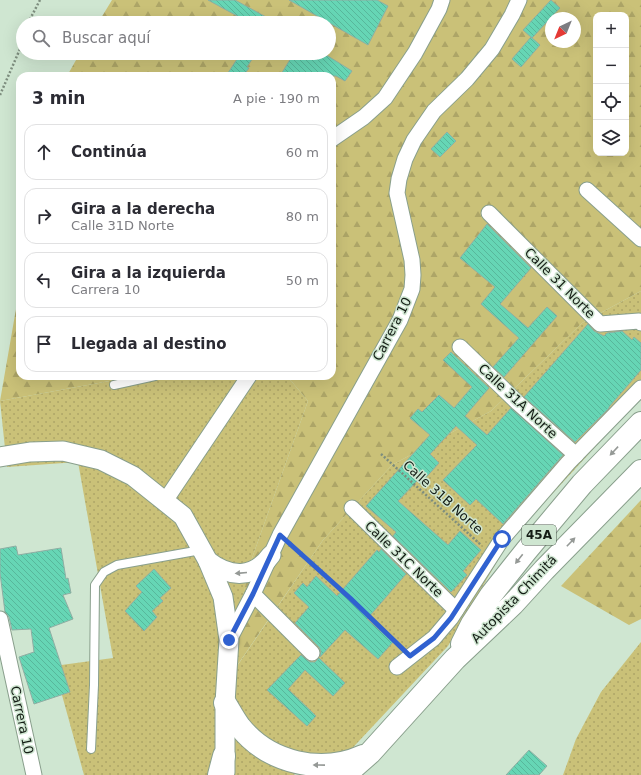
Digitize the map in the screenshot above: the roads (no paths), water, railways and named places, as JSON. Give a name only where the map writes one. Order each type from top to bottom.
[{"type":"highway","name":"Autopista Chimitá","points":[[455,659],[472,624],[491,595],[582,484],[641,423]]},
{"type":"highway","name":"Autopista Chimitá","points":[[345,775],[370,753],[455,659],[513,604],[641,471]]},
{"type":"highway","points":[[225,703],[240,727],[250,737],[266,750],[285,759],[314,765],[328,765],[343,763],[370,753]]},
{"type":"street","points":[[336,136],[364,117],[385,98],[415,53],[440,8],[442,0]]},
{"type":"street","name":"Carrera 10","points":[[229,640],[253,594],[280,535],[400,320],[412,289],[412,260],[397,193],[404,159],[414,140],[434,111],[467,79],[492,49],[520,0]]},
{"type":"street","points":[[587,190],[641,239]]},
{"type":"street","name":"Calle 31 Norte","points":[[489,213],[600,324],[639,321],[641,323]]},
{"type":"street","name":"Calle 31A Norte","points":[[460,347],[518,403],[576,455]]},
{"type":"street","points":[[165,501],[246,380]]},
{"type":"street","points":[[397,667],[434,638],[451,618],[502,539],[576,455],[641,388]]},
{"type":"street","points":[[0,457],[30,452],[63,452],[101,460],[133,476],[183,516],[205,556],[223,597],[229,640],[223,769]]},
{"type":"street","name":"Calle 31C Norte","points":[[352,508],[456,610]]},
{"type":"street","points":[[205,556],[223,571],[241,574],[260,568],[271,555]]},
{"type":"street","points":[[253,594],[312,653]]},
{"type":"street","name":"Carrera 10","points":[[0,619],[34,775]]},
{"type":"lane","points":[[114,385],[137,380]]},
{"type":"lane","points":[[90,749],[94,686],[95,585],[104,572],[117,565],[205,556]]}]
